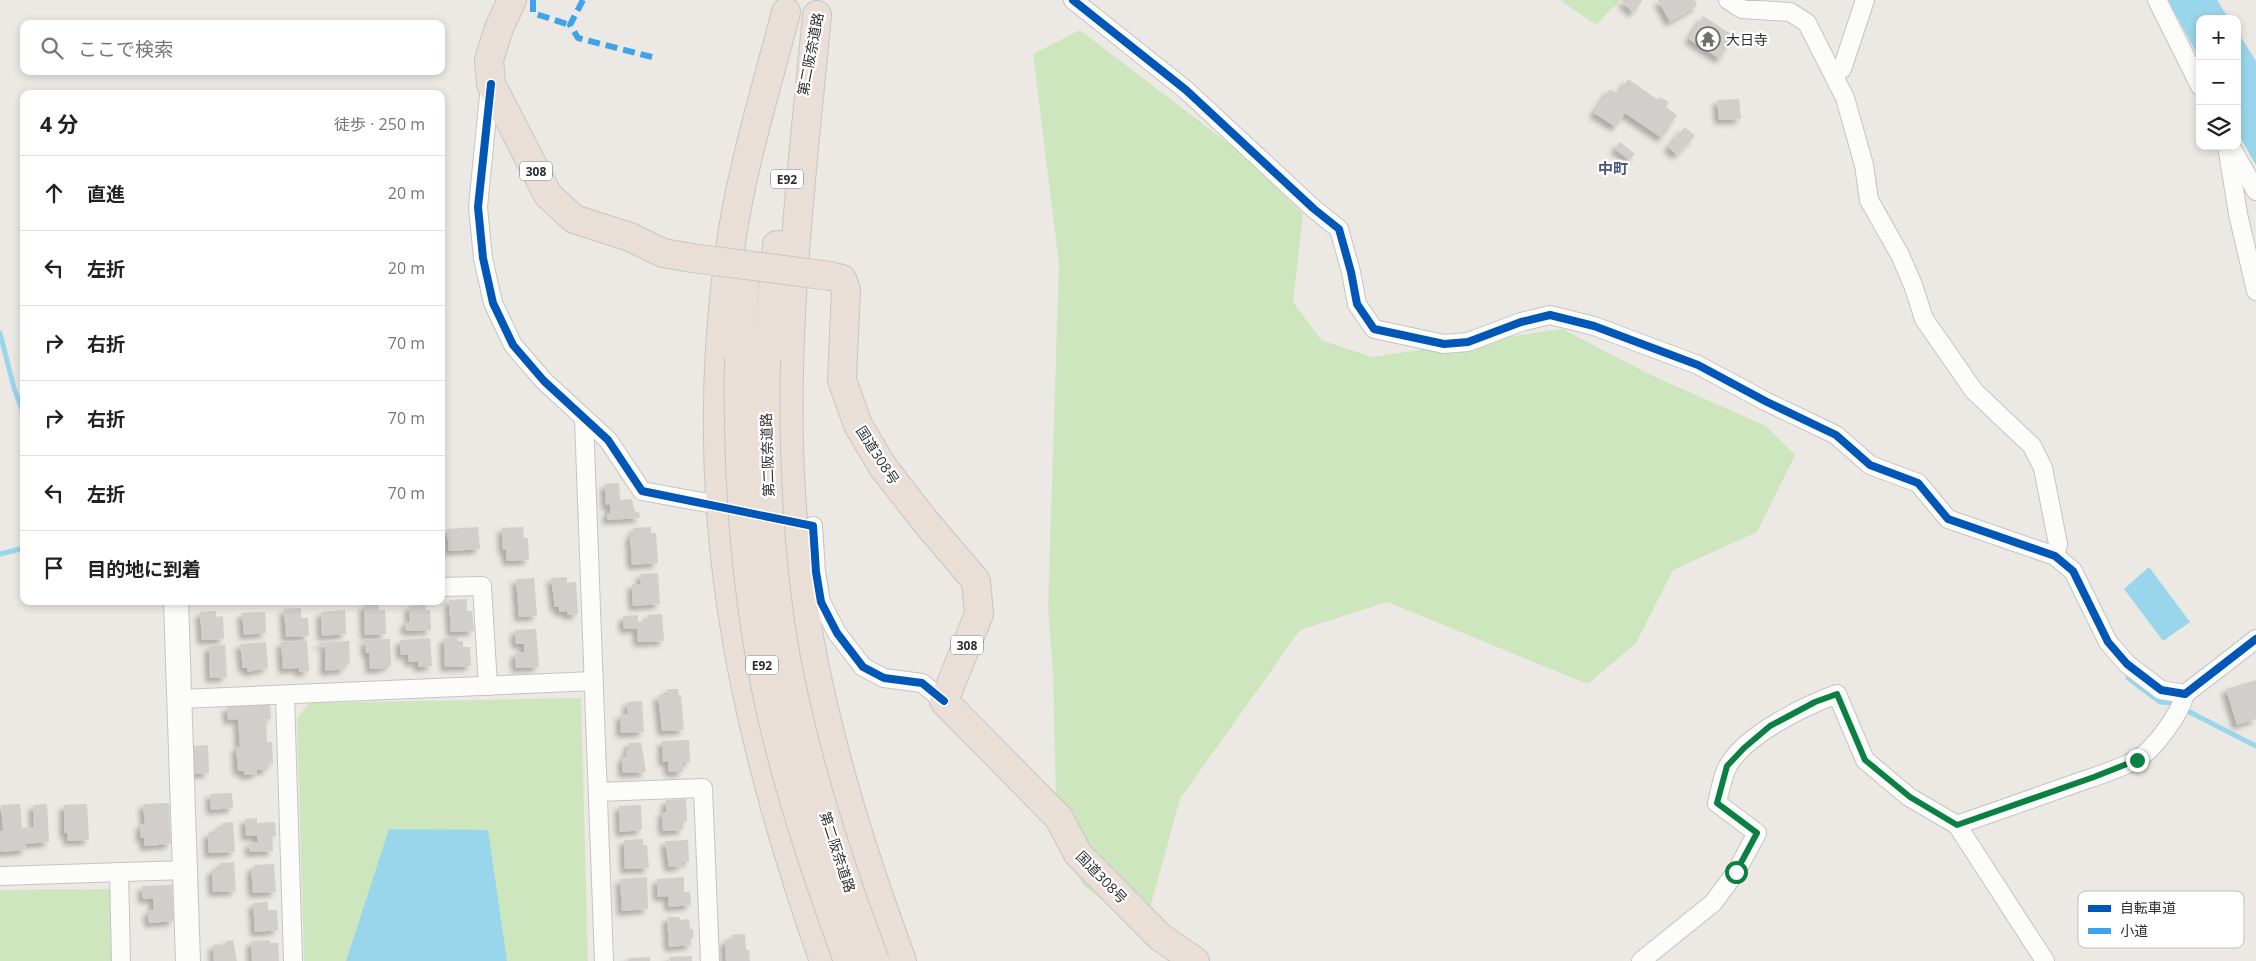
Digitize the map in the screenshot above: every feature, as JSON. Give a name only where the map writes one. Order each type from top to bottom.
[{"type":"highway","name":"国道308号","points":[[512,0],[499,28],[490,60],[491,84],[548,194],[574,219],[630,237],[663,253],[842,279],[846,290],[842,380],[858,425],[883,467],[976,581],[979,614],[944,701],[1059,818],[1078,854],[1160,937],[1195,961]]},
{"type":"highway","name":"第二阪奈道路","points":[[788,6],[764,138],[748,250],[739,358],[739,470],[748,579],[766,691],[794,798],[848,961]]},
{"type":"highway","points":[[788,6],[748,159],[730,248],[719,360],[718,473],[727,583],[746,696],[788,854],[824,961]]},
{"type":"highway","name":"第二阪奈道路","points":[[819,8],[792,144],[776,253],[766,360],[766,472],[774,576],[782,631],[802,728],[818,789],[875,961]]},
{"type":"highway","points":[[819,8],[795,242],[789,417],[793,521],[810,645],[828,730],[870,873],[902,961]]},
{"type":"street","points":[[1073,0],[1186,90],[1314,209],[1339,229],[1358,304],[1374,329],[1444,344],[1468,342],[1521,322],[1550,315],[1594,326],[1698,365],[1767,402],[1836,435],[1870,465],[1918,483],[1948,519],[2055,556],[2072,571],[2108,642],[2127,664],[2161,690],[2185,694]]},
{"type":"street","points":[[1728,0],[1742,9],[1790,12],[1806,22],[1845,98],[1864,165],[1869,200],[1900,255],[1913,285],[1924,319],[1974,391],[2032,446],[2043,468],[2058,544],[2055,556]]},
{"type":"street","points":[[1842,69],[1865,0]]},
{"type":"street","points":[[2157,0],[2196,78]]},
{"type":"street","points":[[491,84],[478,207],[483,258],[493,303],[513,345],[544,381],[608,440],[642,491],[708,503]]},
{"type":"street","points":[[2230,150],[2238,214],[2256,291]]},
{"type":"street","points":[[2231,150],[2256,191]]},
{"type":"street","points":[[584,419],[604,961]]},
{"type":"street","points":[[813,526],[816,572],[821,602],[837,634],[863,667],[884,678],[922,683],[944,701]]},
{"type":"street","points":[[445,587],[482,586],[488,686]]},
{"type":"street","points":[[176,605],[188,961]]},
{"type":"street","points":[[1957,825],[2137,760],[2148,750],[2174,718],[2182,705],[2185,694],[2256,638]]},
{"type":"street","points":[[180,699],[594,681]]},
{"type":"street","points":[[1641,961],[1713,903],[1736,872],[1757,833],[1717,803],[1727,766],[1744,748],[1770,726],[1815,702],[1837,694],[1865,760],[1910,797],[1957,825],[2045,961]]},
{"type":"street","points":[[285,695],[293,961]]},
{"type":"street","points":[[598,792],[703,788],[710,961]]},
{"type":"street","points":[[0,876],[185,870]]},
{"type":"street","points":[[118,872],[121,961]]},
{"type":"green space","points":[[1560,0],[1620,0],[1596,25]]},
{"type":"green space","points":[[1080,30],[1246,157],[1303,214],[1293,302],[1321,340],[1372,357],[1562,329],[1653,376],[1766,426],[1795,455],[1757,532],[1673,570],[1636,643],[1588,684],[1387,602],[1300,630],[1180,799],[1144,930],[1084,886],[1057,842],[1053,675],[1048,607],[1059,264],[1033,54]]},
{"type":"green space","points":[[581,698],[588,961],[304,961],[297,718],[309,703]]},
{"type":"green space","points":[[114,889],[116,961],[0,961],[0,890]]},
{"type":"water","points":[[2168,0],[2217,0],[2226,15],[2196,15],[2196,52]]},
{"type":"water","points":[[2241,37],[2256,61],[2256,165],[2241,139]]},
{"type":"water","points":[[2149,567],[2190,622],[2163,641],[2124,589]]},
{"type":"water","points":[[389,829],[488,830],[507,961],[346,961]]},
{"type":"building","points":[[1621,0],[1641,0],[1642,1],[1633,13]]},
{"type":"building","points":[[1658,0],[1695,0],[1697,6],[1670,22]]},
{"type":"building","points":[[1703,16],[1734,36],[1720,59],[1689,39]]},
{"type":"building","points":[[1628,79],[1658,100],[1660,97],[1669,102],[1666,107],[1677,115],[1662,138],[1625,113],[1616,127],[1594,113],[1610,89],[1618,94]]},
{"type":"building","points":[[1739,99],[1741,119],[1719,120],[1717,100]]},
{"type":"building","points":[[1685,127],[1695,136],[1677,155],[1668,147]]},
{"type":"building","points":[[1620,142],[1635,154],[1630,160],[1615,149]]},
{"type":"building","points":[[619,483],[620,500],[632,499],[635,512],[639,512],[640,518],[607,520],[607,513],[610,513],[610,504],[606,505],[605,484]]},
{"type":"building","points":[[478,527],[480,549],[449,551],[447,529]]},
{"type":"building","points":[[523,527],[524,538],[528,538],[529,560],[507,561],[506,550],[503,550],[502,528]]},
{"type":"building","points":[[651,527],[651,533],[656,533],[658,563],[632,565],[630,534],[634,534],[633,528]]},
{"type":"building","points":[[658,573],[660,604],[633,606],[632,584],[641,584],[640,574]]},
{"type":"building","points":[[567,577],[567,583],[576,582],[578,614],[567,615],[567,611],[559,612],[559,607],[555,607],[551,578]]},
{"type":"building","points":[[534,578],[537,616],[519,617],[516,579]]},
{"type":"building","points":[[467,599],[467,611],[472,611],[474,631],[451,632],[449,600]]},
{"type":"building","points":[[364,605],[378,605],[379,610],[385,610],[386,634],[365,635]]},
{"type":"building","points":[[425,605],[426,610],[430,610],[431,630],[406,631],[405,622],[410,622],[409,606]]},
{"type":"building","points":[[301,608],[301,618],[308,618],[309,636],[286,637],[284,609]]},
{"type":"building","points":[[345,610],[346,634],[322,636],[321,612]]},
{"type":"building","points":[[216,611],[216,617],[223,616],[224,639],[202,640],[200,612]]},
{"type":"building","points":[[265,612],[266,633],[244,635],[242,613]]},
{"type":"building","points":[[662,614],[664,641],[638,642],[637,628],[624,629],[623,616],[638,615],[638,622],[648,621],[647,615]]},
{"type":"building","points":[[536,629],[539,667],[516,668],[515,653],[524,652],[524,644],[516,644],[515,630]]},
{"type":"building","points":[[457,637],[458,641],[463,641],[463,647],[470,647],[471,666],[445,667],[444,638]]},
{"type":"building","points":[[430,638],[432,666],[418,667],[418,661],[409,662],[408,654],[401,655],[400,640]]},
{"type":"building","points":[[390,639],[391,666],[370,669],[369,653],[366,653],[365,640]]},
{"type":"building","points":[[307,641],[309,671],[299,672],[299,668],[283,669],[281,642]]},
{"type":"building","points":[[349,641],[350,663],[345,664],[345,669],[325,671],[325,645],[319,645],[319,643]]},
{"type":"building","points":[[266,642],[268,668],[248,672],[247,668],[243,668],[240,644]]},
{"type":"building","points":[[225,645],[227,677],[210,678],[209,646]]},
{"type":"building","points":[[2256,680],[2256,719],[2237,725],[2226,689]]},
{"type":"building","points":[[667,689],[678,689],[679,695],[681,695],[684,730],[662,731],[658,695],[667,695]]},
{"type":"building","points":[[642,701],[644,732],[621,733],[620,715],[628,714],[627,702]]},
{"type":"building","points":[[270,704],[271,719],[266,719],[267,742],[272,742],[273,763],[267,763],[268,770],[257,770],[257,774],[244,775],[244,771],[238,771],[236,747],[240,747],[238,719],[228,720],[227,707]]},
{"type":"building","points":[[689,740],[690,762],[682,763],[683,772],[669,772],[668,761],[663,762],[662,741]]},
{"type":"building","points":[[641,742],[646,772],[623,773],[622,757],[626,757],[626,751],[629,750],[628,743]]},
{"type":"building","points":[[208,745],[209,773],[194,774],[192,746]]},
{"type":"building","points":[[232,793],[233,808],[211,810],[210,794]]},
{"type":"building","points":[[686,799],[687,821],[683,822],[683,830],[663,831],[662,812],[666,812],[666,800]]},
{"type":"building","points":[[169,803],[171,844],[144,846],[140,825],[145,824],[143,804]]},
{"type":"building","points":[[20,804],[22,828],[34,827],[33,805],[47,804],[49,842],[25,844],[26,850],[0,852],[0,831],[3,831],[1,805]]},
{"type":"building","points":[[87,804],[89,840],[68,841],[67,832],[64,833],[64,805]]},
{"type":"building","points":[[641,805],[642,830],[620,832],[619,806]]},
{"type":"building","points":[[257,818],[257,823],[275,822],[276,836],[272,836],[273,851],[250,852],[249,843],[258,842],[257,836],[246,836],[245,819]]},
{"type":"building","points":[[233,822],[235,852],[209,853],[208,833],[215,833],[215,828],[222,828],[222,823]]},
{"type":"building","points":[[643,839],[643,845],[647,845],[649,868],[625,869],[624,840]]},
{"type":"building","points":[[688,840],[689,862],[681,862],[682,866],[669,867],[665,841]]},
{"type":"building","points":[[234,862],[236,891],[213,892],[212,869],[220,869],[220,863]]},
{"type":"building","points":[[274,864],[276,892],[253,893],[251,868],[254,868],[254,865]]},
{"type":"building","points":[[647,877],[648,909],[622,911],[620,879]]},
{"type":"building","points":[[684,877],[684,892],[690,892],[691,905],[669,907],[668,896],[658,897],[657,879]]},
{"type":"building","points":[[172,885],[174,921],[149,923],[148,910],[154,910],[153,898],[143,899],[142,886]]},
{"type":"building","points":[[268,902],[268,910],[277,910],[278,930],[255,932],[253,903]]},
{"type":"building","points":[[667,917],[679,917],[680,920],[689,919],[690,929],[693,929],[691,945],[669,947]]},
{"type":"building","points":[[745,934],[746,950],[749,950],[750,961],[726,961],[725,940],[733,939],[732,935]]},
{"type":"building","points":[[233,940],[237,961],[214,961],[213,945],[226,944],[226,941]]},
{"type":"building","points":[[270,940],[270,943],[278,943],[279,961],[252,961],[251,941]]},
{"type":"building","points":[[692,956],[692,961],[670,961],[669,957]]},
{"type":"building","points":[[650,957],[650,961],[628,961],[627,958]]},
{"type":"waterway","points":[[0,333],[20,404]]},
{"type":"waterway","points":[[0,554],[20,549]]},
{"type":"waterway","points":[[2128,678],[2160,702],[2172,703],[2256,746]]},
{"type":"marked path","points":[[533,0],[533,13],[570,25]]},
{"type":"marked path","points":[[583,0],[570,25],[578,38],[652,57]]},
{"type":"cycle path","points":[[1073,0],[1186,90],[1314,209],[1339,229],[1351,272],[1357,304],[1374,329],[1444,344],[1468,342],[1521,322],[1550,315],[1594,326],[1698,365],[1767,402],[1836,435],[1870,465],[1918,483],[1948,519],[2055,556],[2073,571],[2108,642],[2127,664],[2161,690],[2185,694],[2256,639]]},
{"type":"cycle path","points":[[491,84],[478,207],[483,258],[493,303],[513,345],[544,381],[608,440],[642,491],[813,526],[816,572],[821,602],[837,633],[863,667],[884,678],[922,683],[944,701]]},
{"type":"place","name":"大日寺","points":[[1708,39]]},
{"type":"district","name":"中町","points":[[1613,168]]},
{"type":"route","points":[[1736,872],[1757,833],[1717,803],[1727,766],[1744,748],[1770,726],[1815,702],[1837,694],[1865,760],[1910,797],[1957,825],[2137,760]]}]
